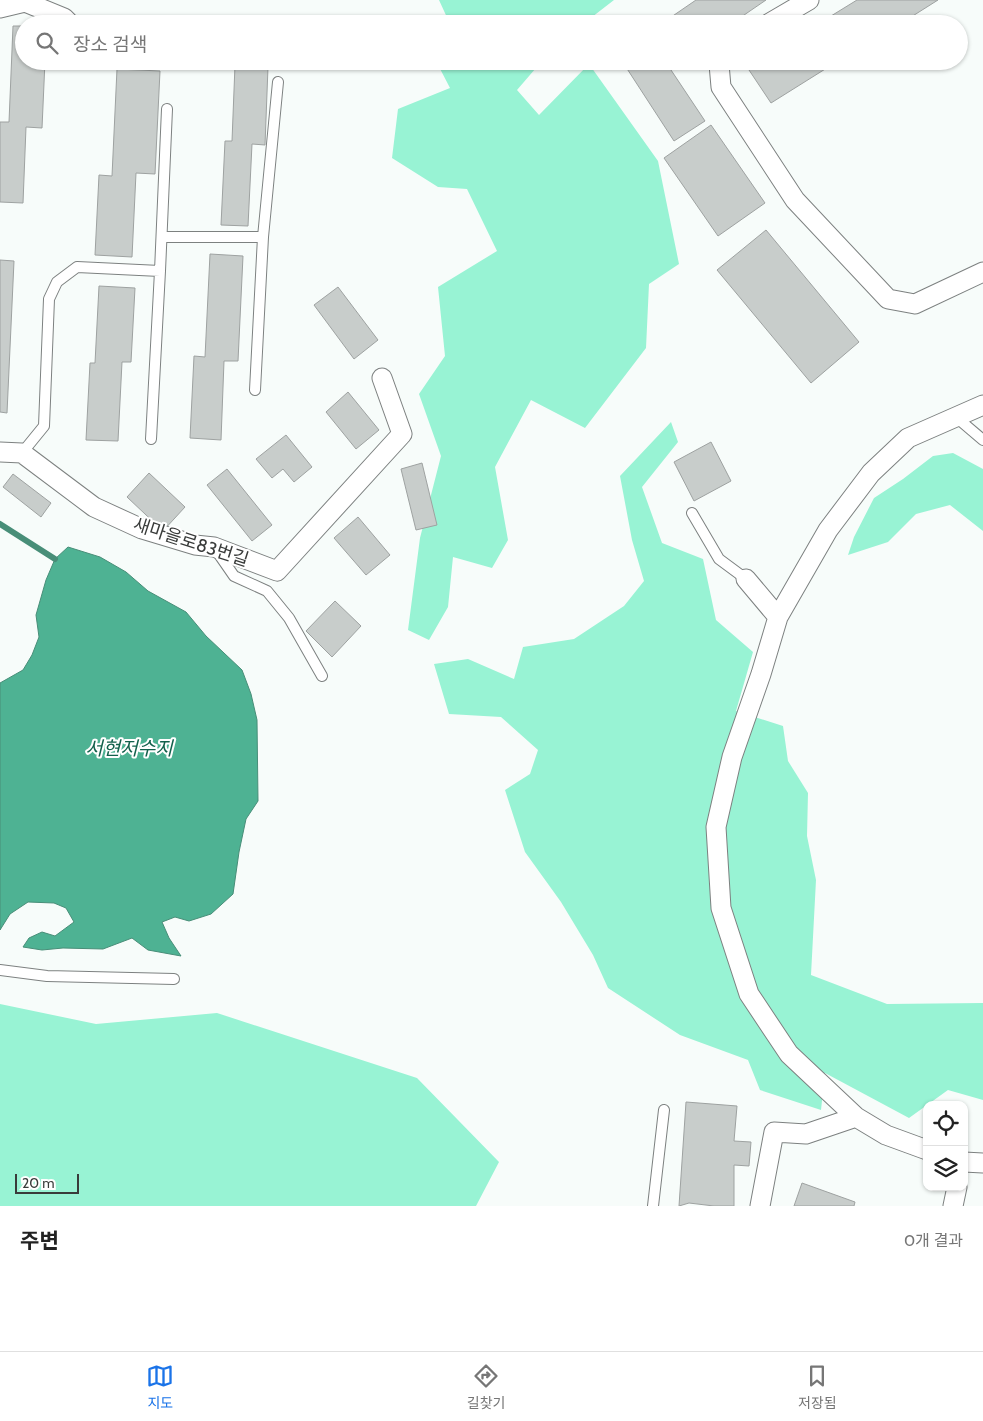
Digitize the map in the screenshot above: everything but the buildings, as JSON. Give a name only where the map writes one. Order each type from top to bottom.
[{"type":"street","points":[[783,15],[809,0]]},
{"type":"street","points":[[0,8],[25,2],[57,15]]},
{"type":"street","points":[[720,70],[721,87],[795,200],[888,299],[915,304],[983,272]]},
{"type":"street","name":"새마을로83번길","points":[[22,453],[94,507],[142,529],[195,545],[214,547],[277,571],[402,434],[382,378]]},
{"type":"street","points":[[923,1149],[886,1135],[856,1117],[789,1054],[749,994],[721,908],[716,827],[732,757],[761,674],[778,617],[828,530],[871,473],[908,438],[983,405]]},
{"type":"street","points":[[0,452],[22,453]]},
{"type":"street","points":[[746,579],[778,617]]},
{"type":"street","points":[[760,1206],[774,1132],[806,1134],[856,1117]]},
{"type":"street","points":[[968,1162],[983,1163]]},
{"type":"street","points":[[954,1206],[956,1191]]},
{"type":"lane","points":[[255,390],[263,237],[278,82]]},
{"type":"lane","points":[[151,439],[167,108]]},
{"type":"lane","points":[[162,237],[263,237]]},
{"type":"lane","points":[[22,453],[44,426],[49,299],[58,282],[77,267],[160,271]]},
{"type":"lane","points":[[956,417],[983,440]]},
{"type":"lane","points":[[692,513],[720,559],[746,579]]},
{"type":"lane","points":[[214,547],[234,576],[267,591],[289,618],[322,676]]},
{"type":"lane","points":[[0,970],[47,976],[174,979]]},
{"type":"lane","points":[[653,1206],[664,1110]]},
{"type":"shaded area","points":[[439,0],[614,0],[595,15],[446,15]]},
{"type":"shaded area","points":[[441,70],[534,70],[517,90],[539,115],[583,70],[593,70],[658,161],[679,264],[649,284],[646,348],[585,428],[531,400],[495,467],[508,540],[492,568],[453,557],[448,607],[429,640],[408,630],[420,538],[441,456],[419,394],[445,356],[438,287],[497,251],[467,189],[438,187],[392,158],[398,109],[450,88]]},
{"type":"shaded area","points":[[671,422],[678,442],[642,487],[662,543],[703,559],[716,620],[753,652],[736,711],[783,726],[788,761],[808,793],[807,836],[816,880],[811,975],[887,1004],[983,1003],[983,1100],[948,1090],[933,1101],[923,1101],[923,1108],[909,1118],[825,1073],[821,1110],[760,1090],[748,1060],[680,1035],[608,988],[593,955],[561,902],[525,852],[505,790],[530,774],[538,750],[501,717],[449,714],[434,664],[468,659],[514,679],[523,647],[574,639],[624,606],[644,581],[632,540],[620,476]]},
{"type":"shaded area","points":[[953,453],[983,469],[983,531],[950,505],[916,514],[888,542],[848,555],[854,537],[874,498],[933,456]]},
{"type":"shaded area","points":[[0,1004],[96,1024],[217,1013],[417,1078],[499,1162],[476,1206],[0,1206]]},
{"type":"water","name":"서현저수지","points":[[68,547],[100,557],[126,572],[148,591],[186,612],[206,636],[242,670],[251,694],[257,720],[258,801],[246,819],[233,894],[211,914],[189,921],[175,917],[162,922],[169,938],[181,956],[148,950],[132,938],[103,949],[63,948],[42,950],[23,947],[29,938],[42,932],[55,936],[74,922],[66,908],[54,903],[28,902],[10,914],[0,930],[0,683],[23,670],[32,655],[39,637],[36,615],[46,580],[55,559]]},
{"type":"waterway","points":[[0,524],[55,559]]}]
